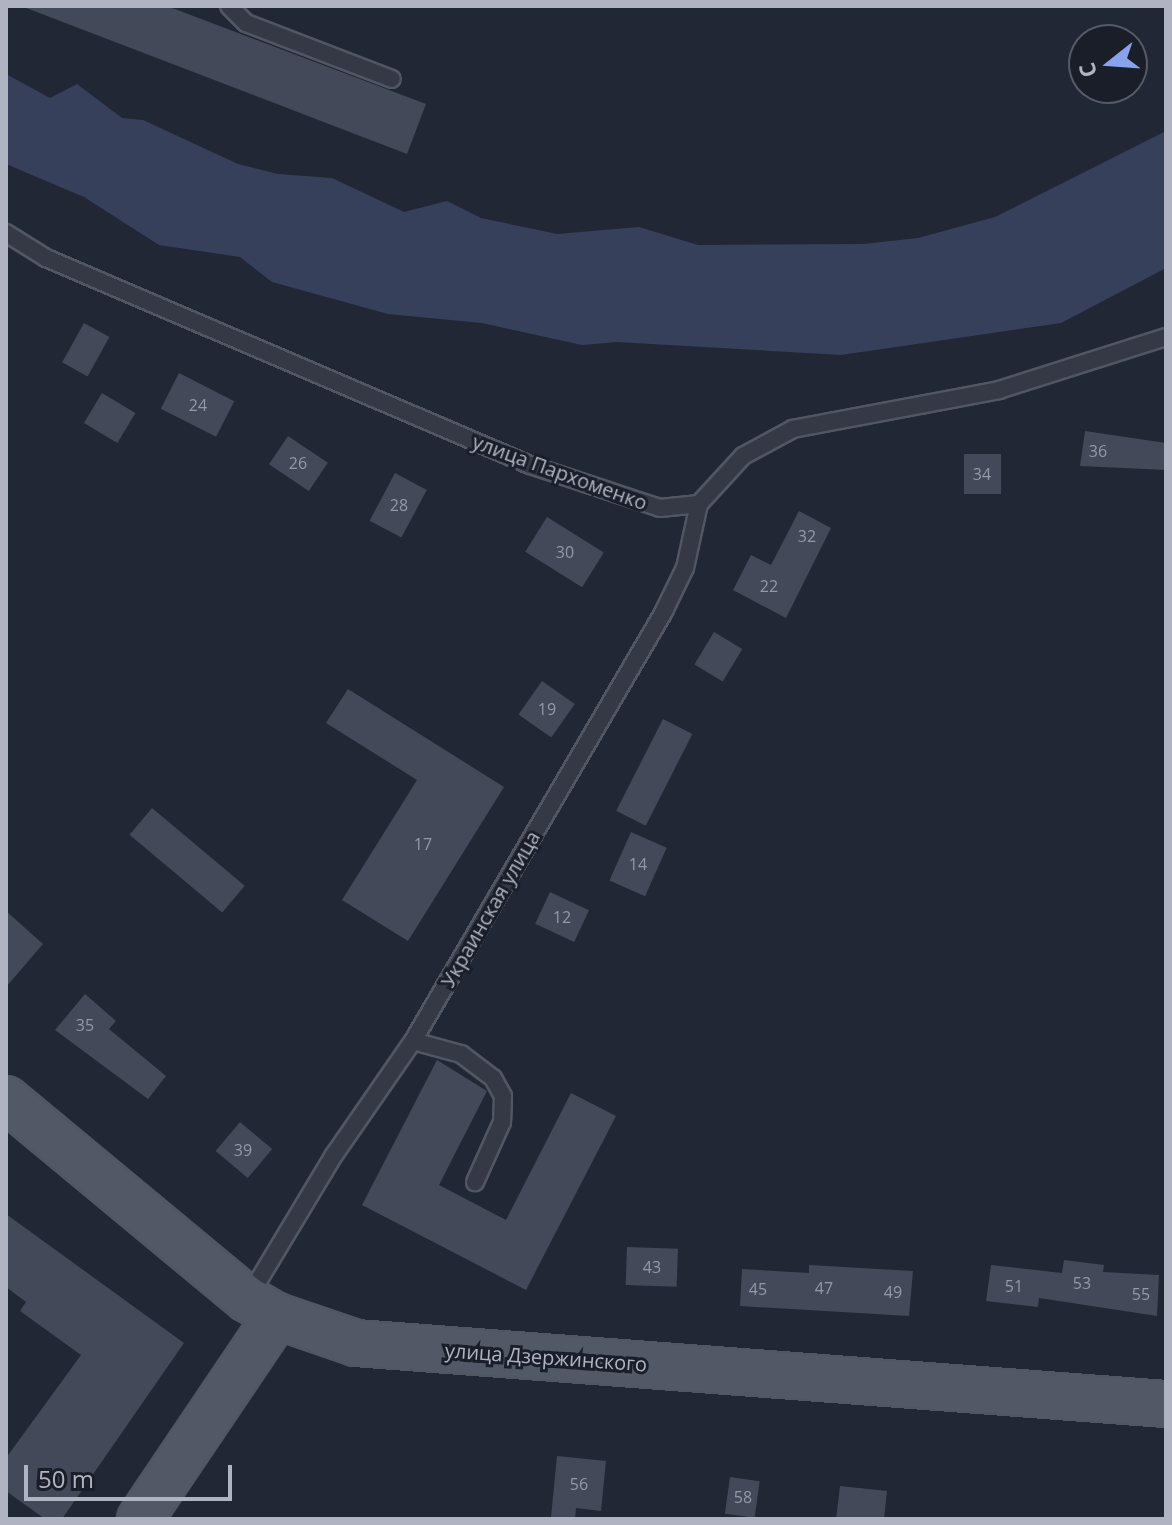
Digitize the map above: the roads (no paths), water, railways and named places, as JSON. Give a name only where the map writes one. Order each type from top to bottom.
[{"type":"main road","name":"улица Дзержинского","points":[[6,1099],[262,1308],[356,1343],[1166,1404]]},
{"type":"main road","name":"Украинская улица","points":[[140,1519],[262,1308]]},
{"type":"lane","points":[[229,6],[246,23],[392,79]]},
{"type":"lane","name":"улица Пархоменко","points":[[6,233],[46,258],[530,465],[660,508],[699,504]]},
{"type":"lane","points":[[699,504],[743,456],[793,429],[999,390],[1166,337]]},
{"type":"lane","name":"Украинская улица","points":[[262,1308],[334,1155],[413,1041],[664,611],[685,568],[699,504]]},
{"type":"lane","points":[[413,1041],[461,1054],[493,1078],[503,1096],[502,1122],[475,1182]]},
{"type":"water","points":[[6,74],[50,98],[77,84],[122,118],[143,120],[238,164],[278,174],[332,178],[404,212],[447,201],[481,218],[557,234],[639,227],[698,245],[863,244],[918,238],[995,217],[1166,131],[1166,268],[1061,323],[841,355],[617,342],[582,345],[482,323],[388,314],[272,282],[240,257],[159,245],[84,197],[6,164]]}]
